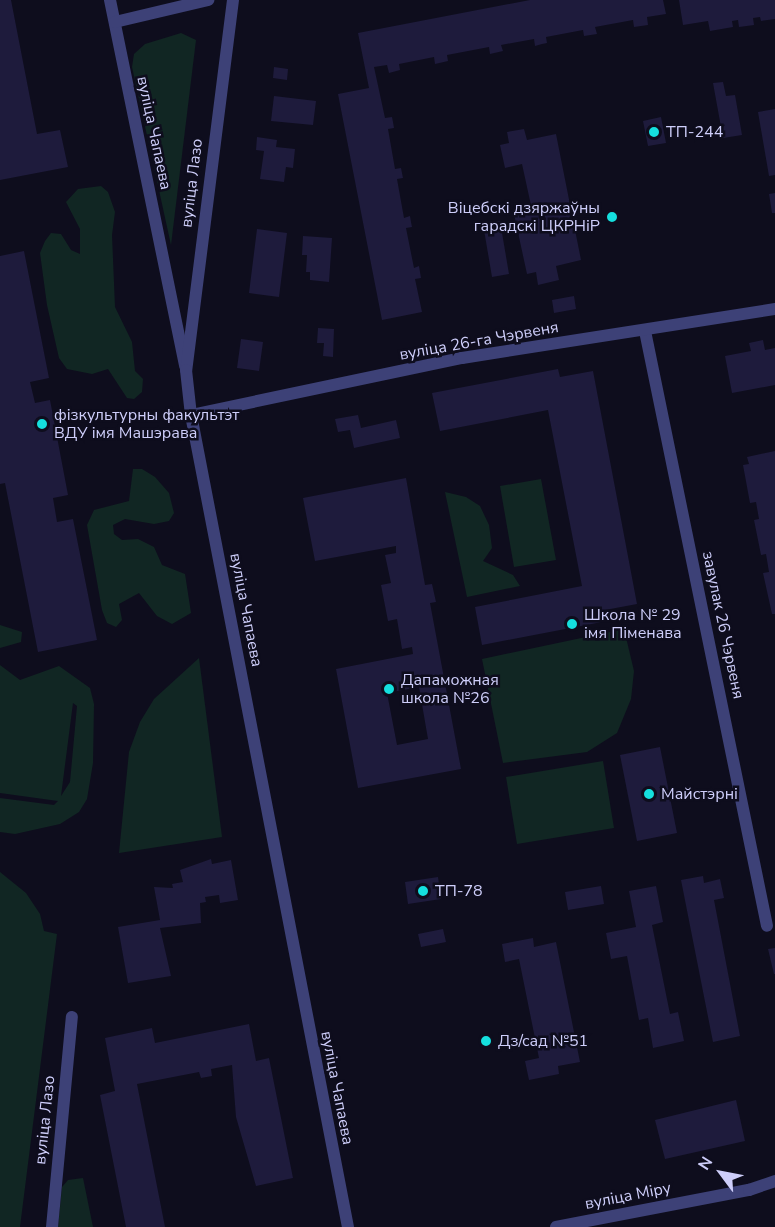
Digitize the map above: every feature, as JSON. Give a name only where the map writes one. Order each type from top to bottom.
[{"type":"street","name":"вуліца Чапаева","points":[[110,0],[186,369],[191,415],[348,1227]]},
{"type":"street","points":[[115,22],[208,0]]},
{"type":"street","name":"вуліца Лазо","points":[[186,369],[233,0]]},
{"type":"street","name":"вуліца 26-га Чэрвеня","points":[[191,415],[462,358],[775,309]]},
{"type":"street","name":"завулак 26 Чэрвеня","points":[[645,331],[768,926]]},
{"type":"street","name":"вуліца Лазо","points":[[52,1227],[72,1017]]},
{"type":"street","name":"вуліца Міру","points":[[556,1227],[749,1190],[775,1181]]},
{"type":"green space","points":[[181,33],[196,40],[171,245],[132,67],[134,54],[145,44]]},
{"type":"green space","points":[[101,186],[108,192],[115,212],[112,235],[115,307],[132,342],[135,371],[143,379],[142,392],[134,399],[127,398],[108,369],[92,374],[67,369],[59,358],[47,305],[40,253],[45,241],[51,233],[61,234],[71,250],[80,254],[80,229],[66,202],[78,189]]},
{"type":"green space","points":[[133,469],[142,469],[155,477],[169,493],[174,513],[169,521],[154,524],[125,519],[113,525],[114,534],[122,540],[138,539],[154,547],[162,565],[185,574],[191,613],[172,624],[157,616],[139,593],[119,604],[122,620],[116,627],[107,623],[102,610],[87,525],[94,510],[129,501]]},
{"type":"green space","points":[[541,479],[556,560],[514,567],[500,486]]},
{"type":"green space","points":[[445,492],[466,497],[480,506],[489,525],[492,548],[483,561],[513,575],[520,586],[467,597]]},
{"type":"green space","points":[[0,625],[22,632],[21,642],[0,648]]},
{"type":"green space","points":[[624,629],[634,671],[631,699],[617,733],[587,752],[503,763],[482,659]]},
{"type":"green space","points":[[199,658],[222,837],[119,853],[129,752],[140,722],[154,699]]},
{"type":"green space","points":[[0,665],[20,680],[59,666],[90,688],[94,704],[93,763],[87,799],[79,812],[60,824],[15,834],[0,832],[0,798],[54,805],[58,801],[0,793]],"holes":[[[73,703],[77,706],[70,782],[61,796]]]},
{"type":"green space","points":[[603,761],[614,828],[517,844],[506,777]]},
{"type":"green space","points":[[0,872],[26,893],[40,914],[44,931],[57,934],[20,1227],[0,1227]]},
{"type":"green space","points":[[83,1178],[93,1227],[58,1227],[62,1187],[68,1180]]},
{"type":"building","points":[[0,0],[11,0],[37,134],[60,130],[68,167],[0,180]]},
{"type":"building","points":[[530,0],[663,0],[666,14],[647,17],[648,25],[634,27],[633,20],[595,27],[597,34],[584,36],[583,30],[546,37],[547,43],[535,46],[534,39],[501,45],[503,51],[490,54],[489,47],[447,55],[448,61],[435,64],[434,57],[399,64],[400,70],[389,73],[387,65],[374,67],[385,118],[392,117],[394,128],[388,129],[395,169],[401,168],[403,178],[397,179],[404,218],[410,216],[412,227],[406,228],[414,268],[419,266],[421,278],[415,279],[422,312],[382,320],[338,94],[369,88],[358,33]]},
{"type":"building","points":[[679,0],[775,0],[775,19],[761,21],[760,17],[753,18],[754,25],[739,27],[738,20],[732,21],[733,27],[710,31],[708,21],[683,25]]},
{"type":"building","points":[[274,67],[288,69],[287,80],[273,78]]},
{"type":"building","points":[[723,82],[726,96],[735,95],[742,135],[723,138],[713,83]]},
{"type":"building","points":[[274,96],[316,101],[313,125],[271,121]]},
{"type":"building","points":[[775,109],[775,175],[769,176],[758,112]]},
{"type":"building","name":"ТП-244","points":[[661,117],[666,143],[648,146],[643,121]]},
{"type":"building","points":[[524,129],[527,140],[556,134],[581,260],[556,266],[559,280],[538,285],[536,272],[527,274],[514,214],[532,210],[522,164],[505,168],[500,145],[509,143],[507,132]]},
{"type":"building","points":[[257,137],[277,140],[276,147],[295,149],[293,168],[286,167],[284,182],[260,179],[264,151],[256,150]]},
{"type":"building","points":[[775,193],[775,213],[772,213],[769,194]]},
{"type":"building","points":[[500,221],[509,274],[492,277],[483,224]]},
{"type":"building","points":[[257,229],[287,233],[279,297],[249,293]]},
{"type":"building","points":[[303,236],[332,238],[329,282],[310,280],[310,272],[306,272],[307,255],[302,255]]},
{"type":"building","points":[[24,251],[49,378],[30,382],[35,403],[50,400],[68,495],[53,498],[57,522],[73,519],[97,640],[38,652],[5,483],[0,484],[0,256]]},
{"type":"building","points":[[574,296],[576,309],[554,313],[552,300]]},
{"type":"building","points":[[318,328],[334,329],[333,357],[323,356],[324,343],[317,343]]},
{"type":"building","points":[[241,339],[263,342],[259,371],[237,368]]},
{"type":"building","points":[[763,340],[765,350],[775,348],[775,385],[732,393],[725,356],[751,351],[749,343]]},
{"type":"building","points":[[558,369],[560,377],[593,371],[637,604],[605,610],[607,621],[482,645],[475,607],[582,586],[548,410],[440,431],[432,393]]},
{"type":"building","points":[[358,415],[361,428],[396,420],[400,438],[354,448],[350,430],[338,432],[335,419]]},
{"type":"building","points":[[775,451],[775,614],[772,614],[763,573],[769,572],[766,554],[761,555],[754,520],[759,519],[756,502],[750,503],[743,465],[749,464],[747,457]]},
{"type":"building","points":[[406,478],[425,585],[432,584],[436,602],[430,603],[461,769],[358,788],[336,669],[413,654],[412,647],[402,649],[397,619],[388,621],[381,585],[391,583],[385,555],[396,553],[396,546],[315,561],[303,498]],"holes":[[[419,687],[428,739],[397,745],[387,693]]]},
{"type":"building","name":"Майстэрні","points":[[660,747],[677,833],[637,841],[620,755]]},
{"type":"building","points":[[211,859],[212,864],[231,860],[238,900],[220,903],[219,895],[205,897],[206,902],[200,903],[201,923],[160,928],[171,976],[128,983],[118,927],[160,920],[154,887],[173,888],[172,884],[183,882],[180,870]]},
{"type":"building","points":[[703,876],[704,883],[720,879],[724,898],[714,900],[740,1036],[713,1042],[681,880]]},
{"type":"building","name":"ТП-78","points":[[438,877],[441,899],[408,904],[405,882]]},
{"type":"building","points":[[601,886],[604,904],[568,910],[565,892]]},
{"type":"building","points":[[656,886],[663,922],[652,925],[670,1014],[678,1012],[684,1041],[653,1048],[648,1018],[639,1020],[627,956],[611,959],[606,933],[636,927],[629,891]]},
{"type":"building","points":[[443,929],[446,942],[421,947],[418,934]]},
{"type":"building","points":[[533,938],[534,947],[556,942],[580,1062],[558,1066],[559,1074],[529,1080],[525,1061],[539,1058],[519,959],[505,962],[502,944]]},
{"type":"building","points":[[775,948],[775,974],[774,974],[768,949]]},
{"type":"building","points":[[249,1024],[256,1061],[269,1058],[293,1178],[256,1186],[236,1117],[232,1065],[211,1069],[212,1076],[201,1078],[199,1072],[137,1084],[165,1227],[126,1227],[100,1095],[115,1091],[105,1038],[152,1028],[155,1043]]},
{"type":"building","points":[[736,1100],[745,1141],[665,1159],[655,1120]]},
{"type":"place","name":"ТП-244","points":[[654,132]]},
{"type":"place","name":"Віцебскі дзяржаўны гарадскі ЦКРНіР","points":[[612,217]]},
{"type":"place","name":"фізкультурны факультэт ВДУ імя Машэрава","points":[[42,424]]},
{"type":"place","name":"Школа № 29 імя Піменава","points":[[572,624]]},
{"type":"place","name":"Дапаможная школа №26","points":[[389,689]]},
{"type":"place","name":"Майстэрні","points":[[649,794]]},
{"type":"place","name":"ТП-78","points":[[423,891]]},
{"type":"place","name":"Дз/сад №51","points":[[486,1041]]}]
